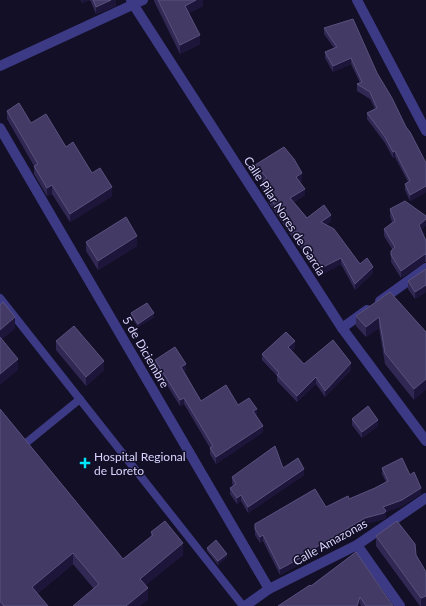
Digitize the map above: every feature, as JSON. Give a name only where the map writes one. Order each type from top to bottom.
[{"type":"street","points":[[0,66],[132,2],[143,0]]},
{"type":"street","points":[[357,0],[426,131]]},
{"type":"street","name":"Calle Pilar Nores de García","points":[[132,2],[342,328],[426,441]]},
{"type":"street","name":"5 de Diciembre","points":[[0,128],[269,589]]},
{"type":"street","points":[[342,328],[426,268]]},
{"type":"street","name":"Calle Amazonas","points":[[244,606],[269,589],[357,545],[426,498]]},
{"type":"street","points":[[357,545],[400,606]]},
{"type":"lane","points":[[0,298],[244,606]]},
{"type":"lane","points":[[26,443],[80,398]]},
{"type":"building","points":[[93,0],[111,0],[96,7]]},
{"type":"building","points":[[158,0],[196,0],[185,6],[200,35],[180,45]]},
{"type":"building","points":[[353,19],[377,73],[392,98],[426,163],[426,186],[410,195],[405,184],[410,181],[395,151],[393,152],[385,137],[367,113],[377,108],[370,92],[357,84],[362,82],[351,58],[333,66],[325,52],[337,47],[324,28]]},
{"type":"building","points":[[19,103],[31,123],[46,114],[66,147],[73,142],[92,173],[100,168],[112,187],[70,214],[52,185],[47,188],[34,166],[38,164],[7,111]]},
{"type":"building","points":[[284,147],[294,159],[302,173],[296,177],[305,189],[290,198],[307,218],[324,205],[331,215],[321,222],[334,229],[360,264],[367,258],[373,267],[355,284],[341,258],[323,267],[300,240],[299,241],[268,195],[272,193],[262,182],[267,178],[255,165]]},
{"type":"building","points":[[405,201],[426,216],[426,219],[419,225],[426,241],[426,255],[425,254],[401,271],[391,255],[391,251],[395,247],[384,229],[395,221],[390,209]]},
{"type":"building","points":[[126,217],[137,236],[98,261],[86,242]]},
{"type":"building","points":[[426,269],[426,285],[415,292],[408,281]]},
{"type":"building","points":[[390,292],[426,332],[426,379],[414,389],[385,353],[379,317],[366,327],[356,316]]},
{"type":"building","points":[[3,302],[15,317],[0,330],[0,305]]},
{"type":"building","points":[[147,303],[154,313],[138,324],[131,313]]},
{"type":"building","points":[[74,326],[104,361],[86,377],[56,341]]},
{"type":"building","points":[[286,332],[295,341],[288,347],[304,364],[333,340],[351,363],[325,391],[316,377],[297,396],[277,375],[279,373],[262,354]]},
{"type":"building","points":[[0,337],[18,359],[0,374]]},
{"type":"building","points":[[175,347],[186,364],[181,367],[201,401],[226,385],[238,405],[249,398],[257,409],[253,411],[263,426],[216,457],[210,448],[213,446],[184,398],[180,400],[155,360]]},
{"type":"building","points":[[368,406],[378,420],[362,432],[352,419]]},
{"type":"building","points":[[0,409],[123,559],[153,535],[151,532],[165,521],[183,543],[140,579],[148,588],[126,606],[73,606],[99,584],[73,553],[32,587],[48,606],[4,606],[0,601]]},
{"type":"building","points":[[275,446],[283,468],[298,458],[304,469],[248,507],[241,495],[237,498],[230,488],[236,484],[232,477]]},
{"type":"building","points":[[402,458],[410,475],[414,472],[421,488],[402,500],[383,507],[386,511],[384,513],[365,518],[303,555],[304,556],[280,569],[263,535],[260,537],[255,529],[255,524],[315,489],[326,507],[348,496],[349,499],[375,488],[388,481],[382,468]]},
{"type":"building","points":[[397,521],[415,544],[416,555],[426,572],[426,596],[421,598],[376,536]]},
{"type":"building","points":[[216,540],[227,554],[218,561],[207,548]]},
{"type":"building","points":[[356,552],[393,606],[366,606],[360,597],[357,606],[278,606],[310,585],[311,586]]},
{"type":"place","name":"Hospital Regional de Loreto","points":[[85,463]]}]
